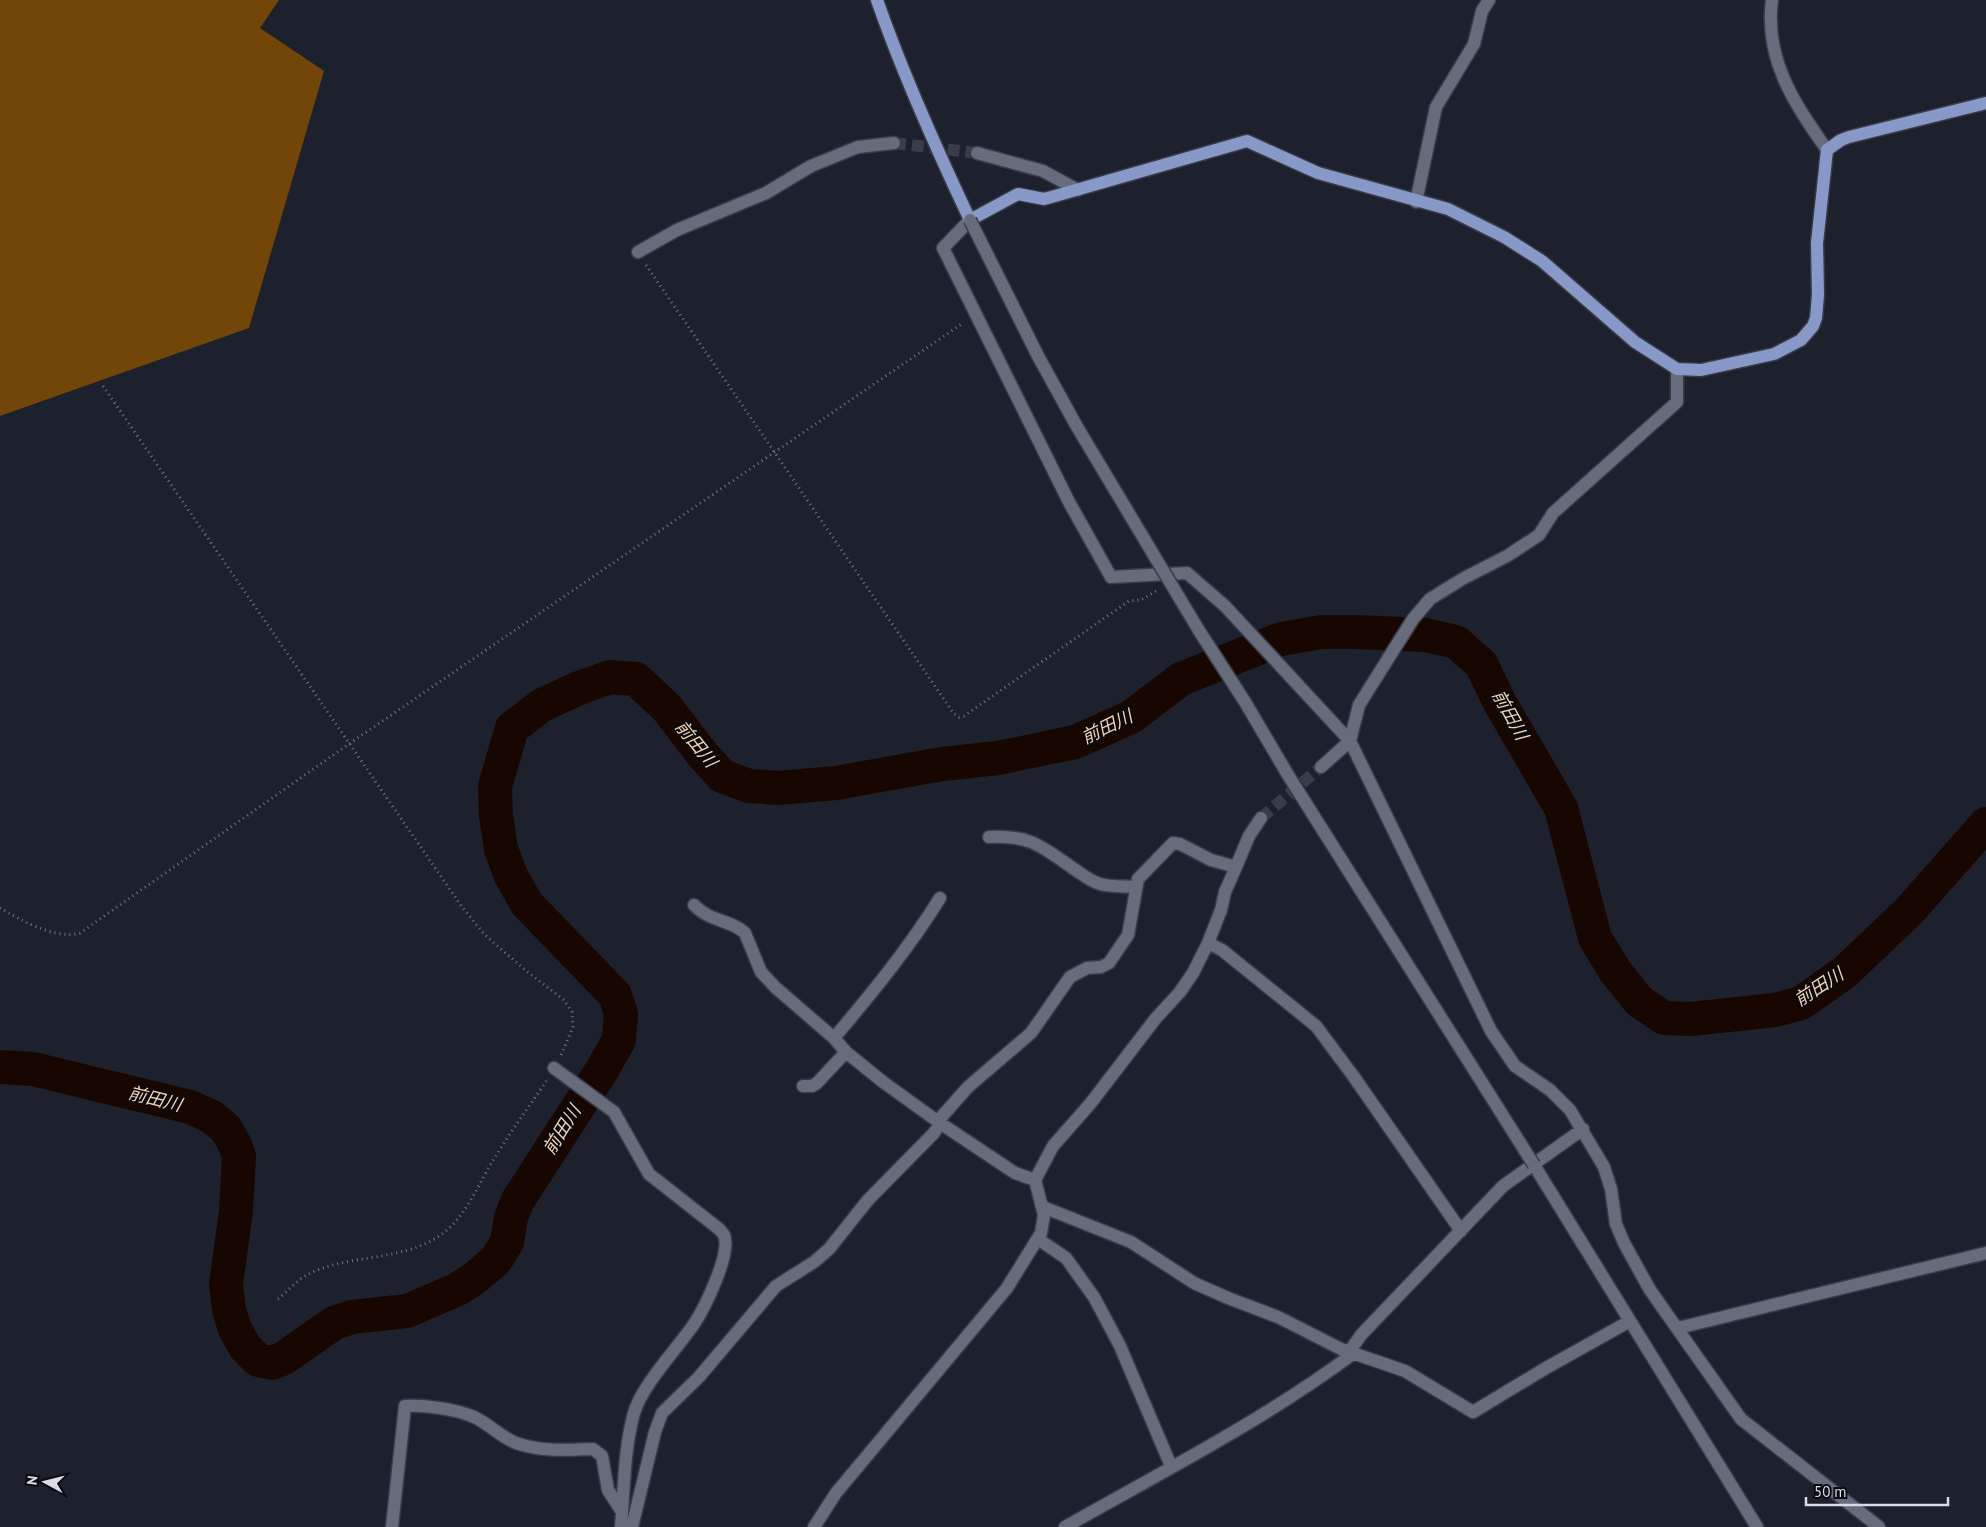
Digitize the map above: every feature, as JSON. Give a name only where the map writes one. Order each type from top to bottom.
[{"type":"main road","points":[[877,0],[938,152],[970,220],[1018,194],[1044,199],[1247,141],[1318,173],[1416,202],[1448,209],[1504,237],[1542,261],[1635,342],[1677,370],[1701,370],[1774,354],[1808,334],[1816,318],[1818,294],[1817,243],[1827,150],[1849,137],[1986,103]]},
{"type":"street","points":[[1416,202],[1436,108],[1470,54],[1482,11],[1489,0]]},
{"type":"street","points":[[1772,0],[1771,31],[1779,71],[1787,88],[1827,150]]},
{"type":"street","points":[[638,252],[677,230],[766,193],[811,166],[858,147],[894,144]]},
{"type":"street","points":[[977,153],[1042,171],[1078,190]]},
{"type":"street","points":[[1757,1527],[1534,1165],[1288,775],[1076,425],[1038,356],[970,220],[943,248],[1069,502],[1111,577],[1187,574],[1225,606],[1350,742],[1491,1031],[1515,1066],[1562,1100],[1583,1129],[1604,1167],[1612,1189],[1616,1224],[1624,1243],[1650,1290],[1741,1419],[1879,1527]]},
{"type":"street","points":[[1322,767],[1350,742],[1359,705],[1413,619],[1430,599],[1464,578],[1507,556],[1539,535],[1553,513],[1677,402],[1677,370]]},
{"type":"street","points":[[814,1527],[836,1494],[1007,1288],[1038,1239],[1044,1215],[1035,1180],[1054,1146],[1090,1104],[1156,1018],[1180,992],[1193,973],[1208,943],[1221,910],[1225,892],[1249,836],[1261,818]]},
{"type":"street","points":[[989,837],[1008,836],[1030,840],[1043,847],[1083,876],[1097,883],[1135,887]]},
{"type":"street","points":[[632,1527],[655,1432],[662,1414],[698,1378],[776,1286],[814,1262],[829,1249],[868,1200],[934,1133],[939,1123],[968,1087],[1031,1033],[1070,977],[1087,968],[1101,967],[1109,964],[1128,935],[1135,887],[1143,872],[1173,843],[1180,844],[1211,860],[1236,867]]},
{"type":"street","points":[[834,1038],[918,934],[940,898]]},
{"type":"street","points":[[694,905],[710,918],[740,928],[761,972],[776,988],[834,1038],[846,1052],[939,1123],[1015,1173],[1035,1180]]},
{"type":"street","points":[[1208,943],[1222,950],[1316,1026],[1354,1077],[1461,1231]]},
{"type":"street","points":[[804,1086],[812,1086],[817,1083],[846,1052]]},
{"type":"street","points":[[554,1068],[614,1112],[649,1174],[719,1229],[724,1236],[726,1244],[723,1261],[714,1285],[695,1323],[650,1382],[634,1412],[628,1451],[621,1527]]},
{"type":"street","points":[[1065,1527],[1275,1407],[1318,1380],[1351,1353],[1361,1334],[1503,1186],[1583,1129]]},
{"type":"street","points":[[1043,1207],[1143,1248],[1194,1283],[1278,1317],[1351,1353],[1405,1371],[1473,1412],[1546,1368],[1630,1322]]},
{"type":"street","points":[[1038,1239],[1066,1258],[1094,1298],[1120,1346],[1171,1466]]},
{"type":"street","points":[[1678,1328],[1986,1253]]},
{"type":"street","points":[[392,1527],[405,1406],[418,1406],[474,1417],[505,1438],[529,1447],[553,1451],[593,1449],[602,1456],[608,1490],[622,1512]]},
{"type":"path","points":[[638,252],[954,714],[959,717],[964,716],[1129,601],[1141,600],[1164,586]]},
{"type":"path","points":[[0,908],[25,922],[58,933],[71,936],[80,933],[349,744],[977,314]]},
{"type":"path","points":[[103,386],[476,925],[484,935],[524,970],[564,1000],[572,1012],[573,1027],[570,1037],[554,1068],[494,1158],[462,1214],[442,1234],[416,1247],[390,1255],[332,1266],[307,1275],[278,1299]]},
{"type":"shaded area","points":[[0,0],[279,0],[260,28],[324,71],[249,328],[0,416]]},
{"type":"waterway","name":"前田川","points":[[0,1067],[33,1069],[190,1107],[212,1117],[226,1129],[239,1156],[236,1211],[226,1284],[229,1310],[235,1329],[245,1347],[258,1360],[272,1363],[284,1358],[334,1323],[352,1317],[407,1311],[458,1289],[475,1278],[496,1260],[507,1242],[511,1217],[518,1200],[602,1070],[619,1040],[621,1014],[615,995],[527,904],[511,876],[501,849],[496,815],[495,786],[512,728],[542,705],[579,688],[610,677],[636,679],[667,708],[703,755],[722,776],[749,786],[778,788],[836,783],[942,764],[998,758],[1075,742],[1131,717],[1181,679],[1281,639],[1322,632],[1355,632],[1426,635],[1456,642],[1481,664],[1500,703],[1561,808],[1595,938],[1615,971],[1639,1001],[1664,1018],[1691,1019],[1775,1010],[1801,1003],[1845,972],[1909,911],[1986,824]]},
{"type":"tunnel","points":[[894,143],[977,153]]},
{"type":"tunnel","points":[[1261,818],[1321,767]]}]
